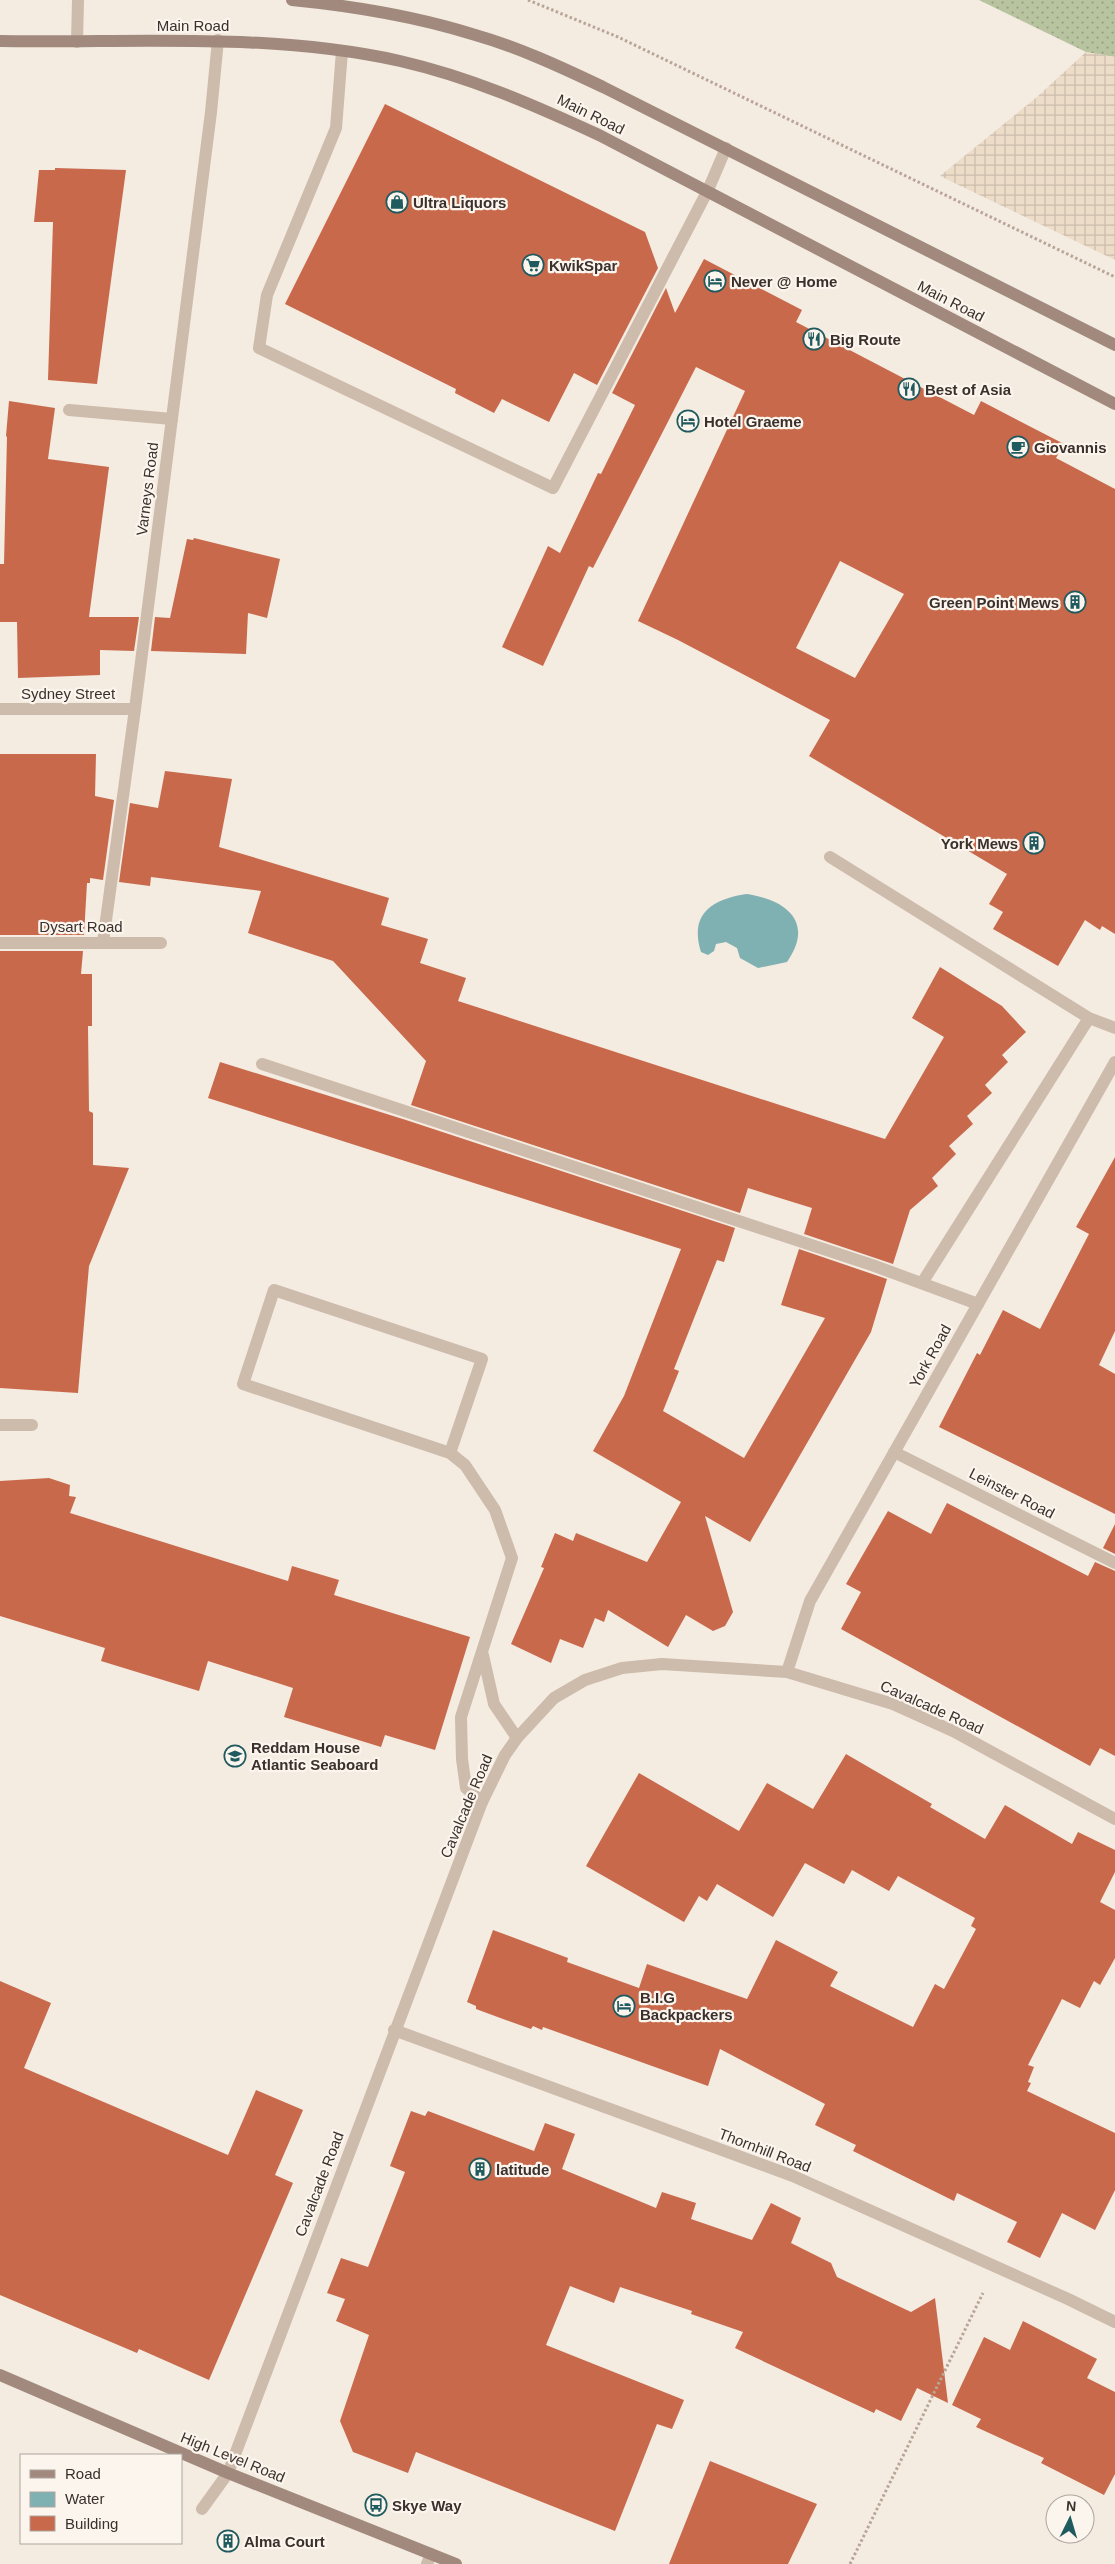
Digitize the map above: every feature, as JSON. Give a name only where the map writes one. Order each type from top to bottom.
[{"type":"main road","name":"Main Road","points":[[292,0],[401,16],[490,40],[604,87],[1115,345]]},
{"type":"main road","name":"Main Road","points":[[0,41],[218,40],[342,51],[425,68],[510,95],[599,135],[708,190],[1115,404]]},
{"type":"main road","name":"High Level Road","points":[[0,2375],[429,2559],[456,2564]]},
{"type":"street","points":[[78,0],[78,42]]},
{"type":"street","name":"Varneys Road","points":[[103,942],[172,419],[211,112],[218,40]]},
{"type":"street","points":[[342,51],[336,128],[268,295],[259,348],[553,488],[708,190],[726,148]]},
{"type":"street","points":[[69,410],[172,419]]},
{"type":"street","name":"Sydney Street","points":[[0,709],[135,709]]},
{"type":"street","points":[[830,857],[1089,1018],[1115,1028]]},
{"type":"street","name":"Dysart Road","points":[[0,943],[161,943]]},
{"type":"street","points":[[922,1282],[1089,1018]]},
{"type":"street","name":"York Road","points":[[787,1672],[810,1601],[1115,1062]]},
{"type":"street","points":[[262,1064],[922,1282],[978,1304]]},
{"type":"street","points":[[450,1453],[482,1359],[274,1290],[243,1384],[450,1453],[465,1465],[495,1510],[512,1558],[483,1655],[461,1717],[462,1759],[466,1788],[482,1802]]},
{"type":"street","points":[[0,1425],[32,1425]]},
{"type":"street","name":"Leinster Road","points":[[894,1452],[1115,1563]]},
{"type":"street","points":[[483,1655],[494,1704],[517,1738]]},
{"type":"street","name":"Cavalcade Road","points":[[202,2509],[228,2473],[394,2030],[482,1802],[505,1755],[517,1738],[554,1698],[585,1680],[622,1668],[672,1664],[787,1672],[892,1704],[918,1715],[967,1738],[1115,1819]]},
{"type":"street","name":"Thornhill Road","points":[[394,2030],[793,2176],[1115,2322]]},
{"type":"path","points":[[528,0],[618,37],[1115,277]]},
{"type":"path","points":[[850,2564],[995,2266]]},
{"type":"green space","points":[[979,0],[1115,0],[1115,57],[1086,52]]},
{"type":"shaded area","points":[[1086,52],[1115,57],[1115,260],[940,176],[1037,97]]},
{"type":"water","points":[[747,894],[774,902],[792,915],[797,924],[798,935],[795,948],[787,962],[758,968],[740,958],[737,948],[726,942],[716,944],[714,951],[708,955],[701,952],[698,928],[701,918],[706,911],[723,900]]},
{"type":"building","points":[[385,104],[645,232],[658,268],[597,385],[574,373],[549,422],[502,399],[494,413],[455,393],[456,389],[285,304]]},
{"type":"building","points":[[55,168],[126,170],[97,384],[48,380],[53,222],[34,222],[39,170],[55,170]]},
{"type":"building","points":[[704,259],[802,310],[796,322],[974,415],[981,401],[1064,444],[1056,458],[1115,489],[1115,934],[1102,926],[1100,930],[1085,920],[1058,966],[993,929],[1003,912],[989,904],[1007,874],[809,756],[830,720],[638,621],[745,391],[696,367],[593,568],[589,566],[543,666],[502,647],[548,546],[560,553],[598,473],[601,474],[635,405],[612,393],[666,288],[675,313]],"holes":[[[840,561],[904,594],[855,678],[796,648]]]},
{"type":"building","points":[[9,401],[55,408],[48,459],[109,467],[89,617],[139,617],[134,651],[100,650],[100,675],[18,678],[17,622],[0,622],[0,564],[4,564],[6,436]]},
{"type":"building","points":[[194,538],[280,559],[267,618],[248,613],[246,654],[151,651],[155,617],[170,618],[187,539],[193,540]]},
{"type":"building","points":[[0,754],[96,754],[95,796],[114,800],[103,880],[90,878],[90,883],[87,883],[84,935],[0,935]]},
{"type":"building","points":[[165,771],[232,779],[219,847],[389,898],[381,925],[428,939],[420,963],[466,978],[458,1001],[885,1139],[944,1037],[912,1018],[940,967],[1002,1006],[1026,1032],[1002,1055],[1008,1062],[985,1085],[992,1093],[967,1116],[973,1124],[949,1146],[956,1154],[932,1178],[938,1186],[910,1210],[893,1264],[804,1234],[812,1208],[748,1188],[740,1213],[411,1105],[426,1061],[333,961],[248,933],[261,891],[151,877],[150,886],[119,882],[130,803],[158,808]]},
{"type":"building","points":[[0,951],[83,951],[81,974],[92,974],[92,1026],[88,1026],[89,1111],[93,1113],[93,1165],[129,1168],[89,1266],[78,1393],[0,1388]]},
{"type":"building","points":[[220,1062],[406,1120],[735,1228],[724,1262],[717,1260],[674,1369],[679,1371],[663,1411],[744,1458],[825,1318],[781,1305],[799,1249],[887,1279],[871,1332],[750,1542],[705,1516],[733,1612],[725,1626],[713,1631],[686,1615],[668,1647],[608,1610],[604,1622],[595,1618],[583,1648],[560,1639],[551,1663],[511,1644],[544,1568],[541,1567],[555,1533],[573,1541],[576,1533],[647,1562],[681,1502],[593,1451],[624,1396],[681,1249],[208,1098]]},
{"type":"building","points":[[1115,1157],[1115,1331],[1099,1365],[1115,1374],[1115,1514],[939,1427],[977,1353],[980,1355],[1003,1310],[1040,1329],[1089,1234],[1076,1227]]},
{"type":"building","points":[[49,1478],[70,1485],[69,1496],[76,1497],[70,1513],[288,1581],[292,1566],[339,1580],[334,1595],[470,1637],[435,1750],[385,1735],[381,1747],[284,1717],[293,1688],[208,1661],[199,1691],[101,1661],[105,1648],[0,1616],[0,1481]]},
{"type":"building","points":[[947,1503],[1088,1576],[1095,1562],[1115,1571],[1115,1756],[1100,1748],[1090,1766],[841,1629],[861,1592],[846,1584],[888,1511],[931,1534]]},
{"type":"building","points":[[1115,1524],[1115,1554],[1103,1548]]},
{"type":"building","points":[[846,1754],[932,1804],[930,1807],[985,1839],[1005,1805],[1072,1844],[1078,1832],[1115,1850],[1115,1872],[1100,1902],[1115,1910],[1115,1958],[1100,1985],[1094,1981],[1080,2008],[1062,1999],[1028,2065],[1034,2067],[1028,2082],[1031,2083],[1027,2091],[1115,2133],[1115,2190],[1095,2230],[1062,2213],[1040,2258],[1007,2242],[1017,2222],[957,2193],[954,2201],[853,2151],[856,2145],[815,2125],[825,2104],[720,2049],[708,2086],[543,2027],[542,2030],[533,2026],[531,2029],[476,2009],[476,2006],[467,2002],[493,1930],[568,1958],[567,1962],[639,1988],[647,1964],[747,1999],[776,1940],[838,1972],[830,1986],[913,2027],[935,1984],[944,1989],[976,1929],[971,1926],[975,1918],[898,1876],[889,1891],[852,1870],[844,1884],[805,1863],[773,1917],[717,1884],[707,1901],[699,1896],[684,1922],[586,1866],[639,1773],[739,1831],[767,1783],[813,1809]]},
{"type":"building","points":[[0,1981],[51,2003],[24,2068],[228,2155],[256,2090],[303,2110],[275,2175],[293,2183],[209,2380],[139,2349],[137,2353],[0,2295]]},
{"type":"building","points":[[411,2111],[425,2116],[428,2111],[534,2151],[545,2123],[575,2134],[562,2169],[656,2208],[662,2192],[696,2203],[691,2219],[752,2240],[771,2203],[801,2218],[791,2243],[831,2263],[837,2277],[911,2312],[935,2298],[948,2403],[917,2388],[901,2421],[876,2409],[874,2413],[735,2348],[743,2332],[691,2314],[692,2311],[620,2287],[614,2303],[570,2286],[546,2345],[684,2400],[672,2429],[657,2424],[615,2531],[416,2452],[408,2473],[353,2452],[340,2421],[369,2335],[336,2321],[345,2299],[327,2293],[341,2258],[368,2267],[405,2172],[390,2166]]},
{"type":"building","points":[[1023,2321],[1097,2359],[1087,2378],[1115,2392],[1115,2474],[1104,2495],[1041,2463],[1044,2458],[976,2427],[981,2419],[952,2405],[984,2337],[1010,2350]]},
{"type":"building","points":[[710,2461],[817,2504],[788,2564],[669,2564]]},
{"type":"place","name":"Ultra Liquors","points":[[397,202]]},
{"type":"place","name":"KwikSpar","points":[[533,265]]},
{"type":"place","name":"Never @ Home","points":[[715,281]]},
{"type":"place","name":"Big Route","points":[[814,339]]},
{"type":"place","name":"Best of Asia","points":[[909,389]]},
{"type":"place","name":"Hotel Graeme","points":[[688,421]]},
{"type":"place","name":"Giovannis","points":[[1018,447]]},
{"type":"place","name":"Green Point Mews","points":[[1075,602]]},
{"type":"place","name":"York Mews","points":[[1034,843]]},
{"type":"place","name":"Reddam House Atlantic Seaboard","points":[[235,1756]]},
{"type":"place","name":"B.I.G Backpackers","points":[[624,2006]]},
{"type":"place","name":"latitude","points":[[480,2169]]},
{"type":"place","name":"Skye Way","points":[[376,2505]]},
{"type":"place","name":"Alma Court","points":[[228,2541]]}]
